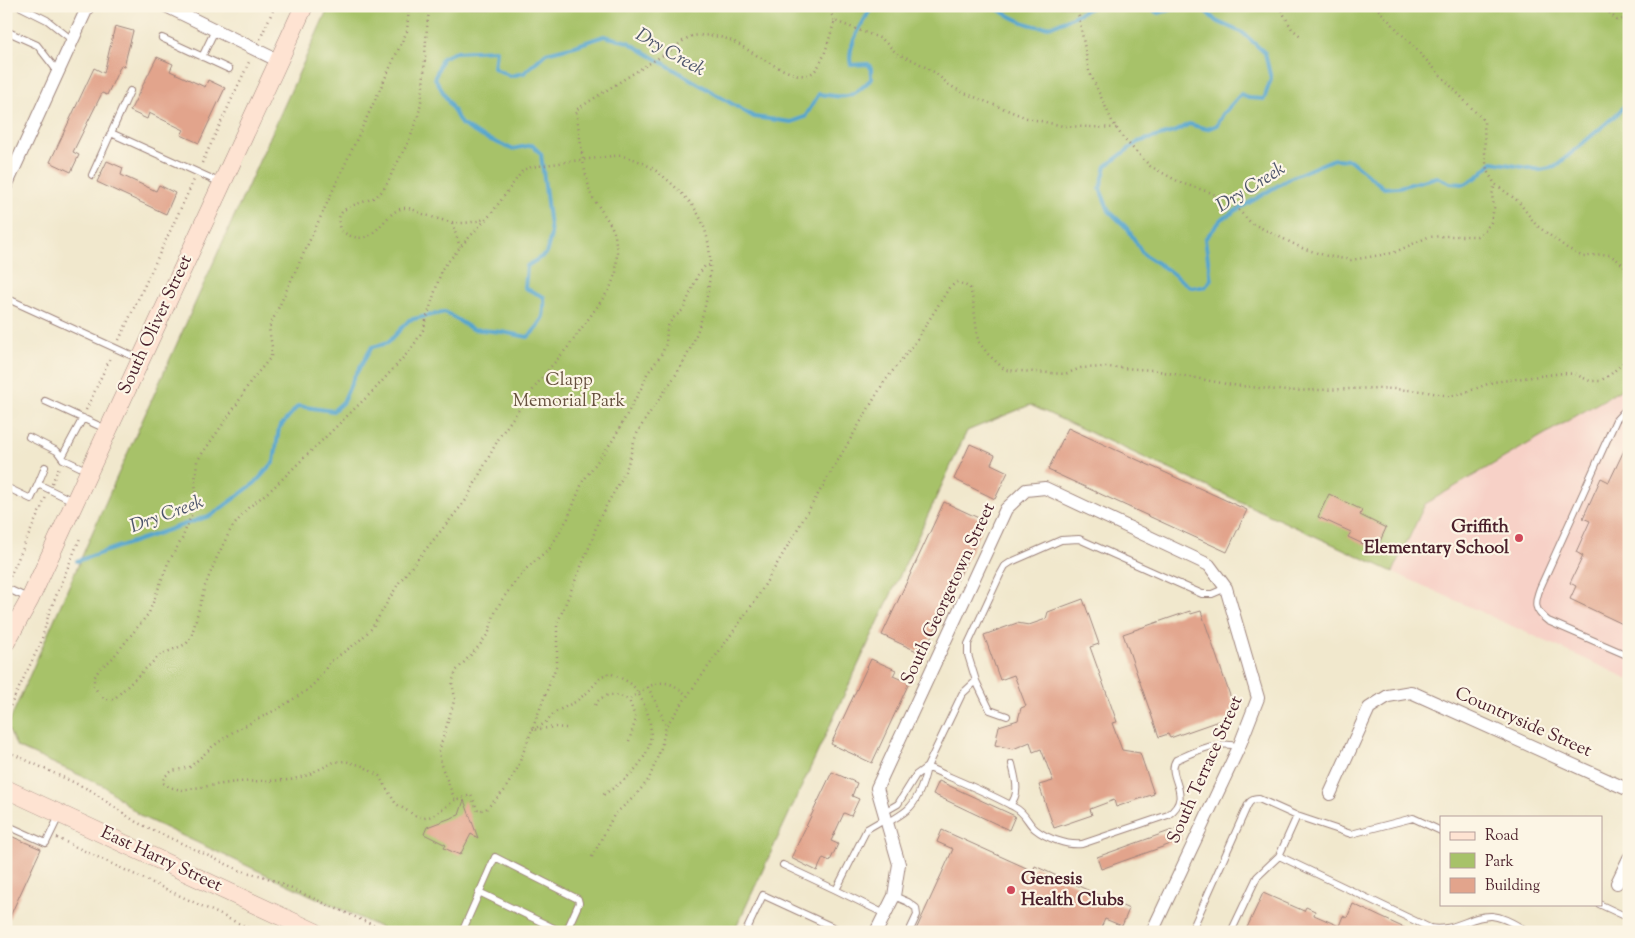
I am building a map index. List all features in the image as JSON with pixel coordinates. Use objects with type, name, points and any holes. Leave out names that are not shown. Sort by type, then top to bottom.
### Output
[{"type":"main road","name":"South Oliver Street","points":[[6,642],[30,599],[304,6]]},
{"type":"main road","name":"East Harry Street","points":[[6,789],[315,932]]},
{"type":"street","points":[[6,186],[88,6]]},
{"type":"street","points":[[166,6],[279,61]]},
{"type":"street","name":"South Georgetown Street","points":[[876,932],[894,896],[899,864],[877,788],[1006,509],[1026,490],[1045,488],[1209,565],[1226,588]]},
{"type":"street","name":"South Terrace Street","points":[[1152,932],[1239,747],[1258,698],[1226,588]]},
{"type":"street","name":"Countryside Street","points":[[1330,794],[1369,708],[1388,696],[1412,692],[1629,790]]},
{"type":"street","points":[[1617,883],[1629,858]]},
{"type":"lane","points":[[19,6],[47,20],[72,40]]},
{"type":"lane","points":[[202,57],[215,30]]},
{"type":"lane","points":[[6,31],[37,45],[58,72]]},
{"type":"lane","points":[[162,38],[229,69]]},
{"type":"lane","points":[[92,175],[130,91]]},
{"type":"lane","points":[[111,133],[222,183]]},
{"type":"lane","points":[[6,298],[140,359]]},
{"type":"lane","points":[[46,401],[107,429]]},
{"type":"lane","points":[[1629,406],[1616,420],[1540,588],[1536,599],[1536,606],[1540,615],[1548,621],[1629,656]]},
{"type":"lane","points":[[63,458],[82,418]]},
{"type":"lane","points":[[28,437],[57,451],[63,458],[88,471]]},
{"type":"lane","points":[[6,487],[31,499],[45,468]]},
{"type":"lane","points":[[38,484],[74,501]]},
{"type":"lane","points":[[1007,716],[990,710],[976,681],[968,655],[968,644],[1006,566],[1061,540],[1079,539],[1202,594],[1212,594],[1226,588]]},
{"type":"lane","points":[[6,587],[30,599]]},
{"type":"lane","points":[[836,890],[867,829],[886,818],[905,812],[913,804],[927,767],[962,694],[976,681]]},
{"type":"lane","points":[[927,767],[1010,805],[1026,815],[1035,829],[1064,843],[1074,845],[1168,815],[1177,807],[1180,794],[1173,766],[1176,760],[1212,746],[1231,744],[1239,747]]},
{"type":"lane","points":[[1010,805],[1016,797],[1017,791],[1012,764]]},
{"type":"lane","points":[[886,818],[898,804],[916,775],[927,767]]},
{"type":"lane","points":[[1191,932],[1253,799],[1260,798],[1297,816],[1351,834],[1413,818],[1440,831]]},
{"type":"lane","points":[[6,825],[46,844],[60,813]]},
{"type":"lane","points":[[1231,932],[1258,877],[1280,856],[1297,816]]},
{"type":"lane","points":[[1280,856],[1430,928],[1440,930],[1451,928],[1491,916],[1503,919],[1529,932]]},
{"type":"lane","points":[[462,932],[495,857],[578,899],[566,932]]},
{"type":"lane","points":[[783,865],[885,914]]},
{"type":"lane","points":[[479,892],[562,932]]},
{"type":"lane","points":[[754,932],[747,930],[763,895],[839,930],[838,932]]},
{"type":"lane","points":[[894,896],[916,908],[917,915],[909,932]]},
{"type":"lane","points":[[1602,905],[1629,918]]},
{"type":"path","points":[[82,418],[275,6]]},
{"type":"path","points":[[409,6],[407,31],[269,328],[272,347],[271,357],[250,382],[197,461],[195,482],[197,500],[183,535],[168,563],[150,613],[111,660],[100,668],[94,678],[94,686],[99,694],[105,699],[114,699],[160,655],[186,644],[191,638],[217,556],[231,529],[248,508],[273,488],[375,388],[412,348],[425,326],[442,269],[487,219],[523,170],[548,164],[620,156],[645,164],[668,178],[692,205],[706,234],[710,257],[707,301],[694,340],[682,363],[638,431],[625,470],[596,525],[593,538],[557,624],[557,664],[517,769],[504,791],[486,809],[478,811],[471,795],[454,800],[433,816],[424,818],[416,816],[396,804],[379,776],[363,766],[345,760],[334,762],[308,775],[290,780],[236,782],[181,790],[169,787],[163,783],[164,777],[172,771],[190,767],[212,747],[233,732],[281,707],[306,691],[316,682],[332,661],[358,642],[372,628],[400,581],[466,500],[500,436],[610,288],[616,273],[617,252],[615,235],[611,225],[590,195],[584,167],[582,153],[576,110],[691,36],[714,36],[729,40],[790,72],[803,76],[812,74],[824,56],[829,35],[835,21]]},
{"type":"path","points":[[430,6],[421,100],[416,121],[387,184],[378,196],[348,207],[341,212],[338,224],[340,230],[346,235],[360,238],[371,235],[398,210],[407,208],[452,223],[471,223],[487,219]]},
{"type":"path","points":[[827,6],[835,21],[882,39],[897,54],[913,60],[934,72],[949,85],[962,92],[1026,118],[1063,126],[1117,128]]},
{"type":"path","points":[[1077,6],[1089,71],[1117,128],[1137,153],[1150,166],[1181,183],[1209,192],[1233,203],[1251,223],[1302,248],[1327,256],[1351,260],[1393,253],[1428,237],[1477,236],[1484,232],[1491,222],[1494,208],[1492,195],[1495,184]]},
{"type":"path","points":[[1279,6],[1292,28],[1302,37]]},
{"type":"path","points":[[1376,6],[1484,121],[1487,171],[1495,184],[1518,201],[1536,225],[1567,248],[1583,257],[1602,254],[1610,255],[1629,272]]},
{"type":"path","points":[[1602,6],[1617,20],[1624,20],[1629,16]]},
{"type":"path","points":[[452,223],[460,247]]},
{"type":"path","points":[[454,800],[438,751],[455,698],[452,683],[456,670],[480,646],[501,601],[515,582],[527,568],[550,548],[568,518],[583,481],[613,440],[647,374],[661,355],[666,344],[667,328],[672,319],[683,310],[698,275],[705,266],[710,265]]},
{"type":"path","points":[[592,857],[614,815],[636,795],[649,779],[661,748],[666,726],[757,598],[884,382],[914,344],[949,288],[957,282],[970,288],[978,341],[988,354],[1005,370],[1065,374],[1081,368],[1116,367],[1153,370],[1232,385],[1287,391],[1379,388],[1422,391],[1449,396],[1464,394],[1493,382],[1563,373],[1575,374],[1590,380],[1600,381],[1611,374],[1629,357]]},
{"type":"path","points":[[6,587],[63,458]]},
{"type":"path","points":[[6,715],[41,642],[49,613],[80,538]]},
{"type":"path","points":[[532,730],[544,724],[555,712],[575,702],[588,692],[602,676],[610,673],[633,685],[647,712],[651,726],[648,749],[644,760],[628,778],[603,795]]},
{"type":"path","points":[[629,700],[648,686],[662,682],[680,689],[687,696]]},
{"type":"path","points":[[648,686],[666,726]]},
{"type":"path","points":[[595,705],[598,700],[613,694],[629,700],[636,719],[629,741]]},
{"type":"path","points":[[532,730],[555,727],[566,728]]},
{"type":"path","points":[[6,747],[11,753],[90,790],[136,822],[241,871],[263,876],[389,932]]},
{"type":"path","points":[[50,834],[257,932]]},
{"type":"shaded area","name":"Griffith Elementary School","points":[[1629,385],[1629,679],[1393,572],[1425,504]]},
{"type":"green space","name":"Clapp Memorial Park","points":[[329,6],[1629,6],[1629,385],[1425,504],[1393,572],[1030,405],[967,431],[734,932],[390,932],[142,817],[104,786],[17,747],[7,727],[115,481]]},
{"type":"building","points":[[115,26],[133,31],[124,66],[121,65],[107,95],[102,93],[73,152],[79,155],[71,172],[50,162],[94,68],[104,73]]},
{"type":"building","points":[[157,57],[173,64],[170,71],[205,87],[208,80],[225,88],[199,143],[181,135],[184,130],[149,113],[147,119],[130,111]]},
{"type":"building","points":[[107,161],[123,168],[121,175],[156,191],[159,185],[175,193],[166,214],[97,182]]},
{"type":"building","points":[[1068,428],[1247,510],[1227,552],[1048,470]]},
{"type":"building","points":[[1629,440],[1629,627],[1570,599],[1576,586],[1570,583],[1583,556],[1576,552],[1590,521],[1583,518],[1601,478],[1609,482]]},
{"type":"building","points":[[970,444],[995,455],[991,464],[1008,472],[995,499],[954,479]]},
{"type":"building","points":[[1329,494],[1362,510],[1360,515],[1386,528],[1376,550],[1348,537],[1351,532],[1318,517]]},
{"type":"building","points":[[944,502],[985,521],[923,654],[882,635]]},
{"type":"building","points":[[1083,599],[1099,644],[1090,647],[1117,722],[1112,723],[1122,750],[1140,753],[1154,794],[1116,807],[1114,800],[1090,809],[1092,815],[1054,828],[1039,785],[1053,781],[1041,749],[1033,752],[1030,742],[1013,749],[995,745],[999,726],[1018,720],[1021,708],[1026,706],[1014,675],[1000,680],[984,635],[1017,623],[1029,625],[1046,619],[1048,612]]},
{"type":"building","points":[[1190,611],[1191,614],[1201,611],[1235,710],[1228,712],[1230,717],[1170,738],[1168,734],[1159,737],[1123,634]]},
{"type":"building","points":[[871,659],[896,670],[893,676],[909,683],[872,763],[831,744]]},
{"type":"building","points":[[832,772],[857,783],[852,796],[859,799],[851,816],[844,813],[831,841],[838,844],[830,861],[823,858],[817,871],[791,858]]},
{"type":"building","points":[[939,781],[1015,816],[1009,830],[933,794]]},
{"type":"building","points":[[464,800],[478,838],[471,834],[460,855],[444,848],[446,845],[424,834],[427,827],[459,815]]},
{"type":"building","points":[[1178,828],[1182,840],[1101,869],[1097,857]]},
{"type":"building","name":"Genesis Health Clubs","points":[[942,830],[1033,871],[1035,866],[1129,909],[1122,926],[1105,919],[1099,932],[915,932],[953,849],[937,842]]},
{"type":"building","points":[[6,834],[41,849],[6,925]]},
{"type":"building","points":[[1263,893],[1304,911],[1306,907],[1315,911],[1314,915],[1339,926],[1343,916],[1347,918],[1353,904],[1413,932],[1245,932]]},
{"type":"waterway","name":"Dry Creek","points":[[77,561],[212,515],[255,483],[274,462],[279,428],[298,406],[333,411],[343,402],[354,377],[372,347],[388,343],[409,320],[445,312],[472,329],[528,337],[537,328],[543,315],[544,297],[525,288],[527,266],[546,254],[551,235],[541,154],[532,145],[512,149],[481,136],[461,124],[435,78],[442,58],[455,52],[496,50],[494,68],[510,76],[524,73],[546,53],[604,36],[628,42],[754,117],[791,122],[805,117],[819,94],[848,96],[858,91],[871,79],[871,68],[868,64],[851,65],[850,57],[856,35],[872,6]]},
{"type":"waterway","name":"Dry Creek","points":[[1000,6],[999,10],[1017,20],[1044,27],[1061,22],[1094,6]]},
{"type":"waterway","name":"Dry Creek","points":[[1146,6],[1158,13],[1183,6]]},
{"type":"waterway","name":"Dry Creek","points":[[1200,6],[1216,21],[1243,33],[1265,53],[1271,79],[1264,99],[1248,98],[1241,94],[1223,114],[1217,125],[1207,129],[1189,124],[1177,131],[1138,142],[1106,166],[1100,189],[1109,211],[1128,229],[1143,254],[1190,287],[1205,287],[1211,280],[1205,239],[1222,219],[1292,177],[1334,159],[1350,160],[1384,188],[1399,187],[1437,177],[1450,183],[1465,184],[1477,177],[1493,162],[1540,170],[1555,167],[1617,114],[1629,101]]},
{"type":"place","name":"Griffith Elementary School","points":[[1519,538]]},
{"type":"place","name":"Genesis Health Clubs","points":[[1011,890]]}]
